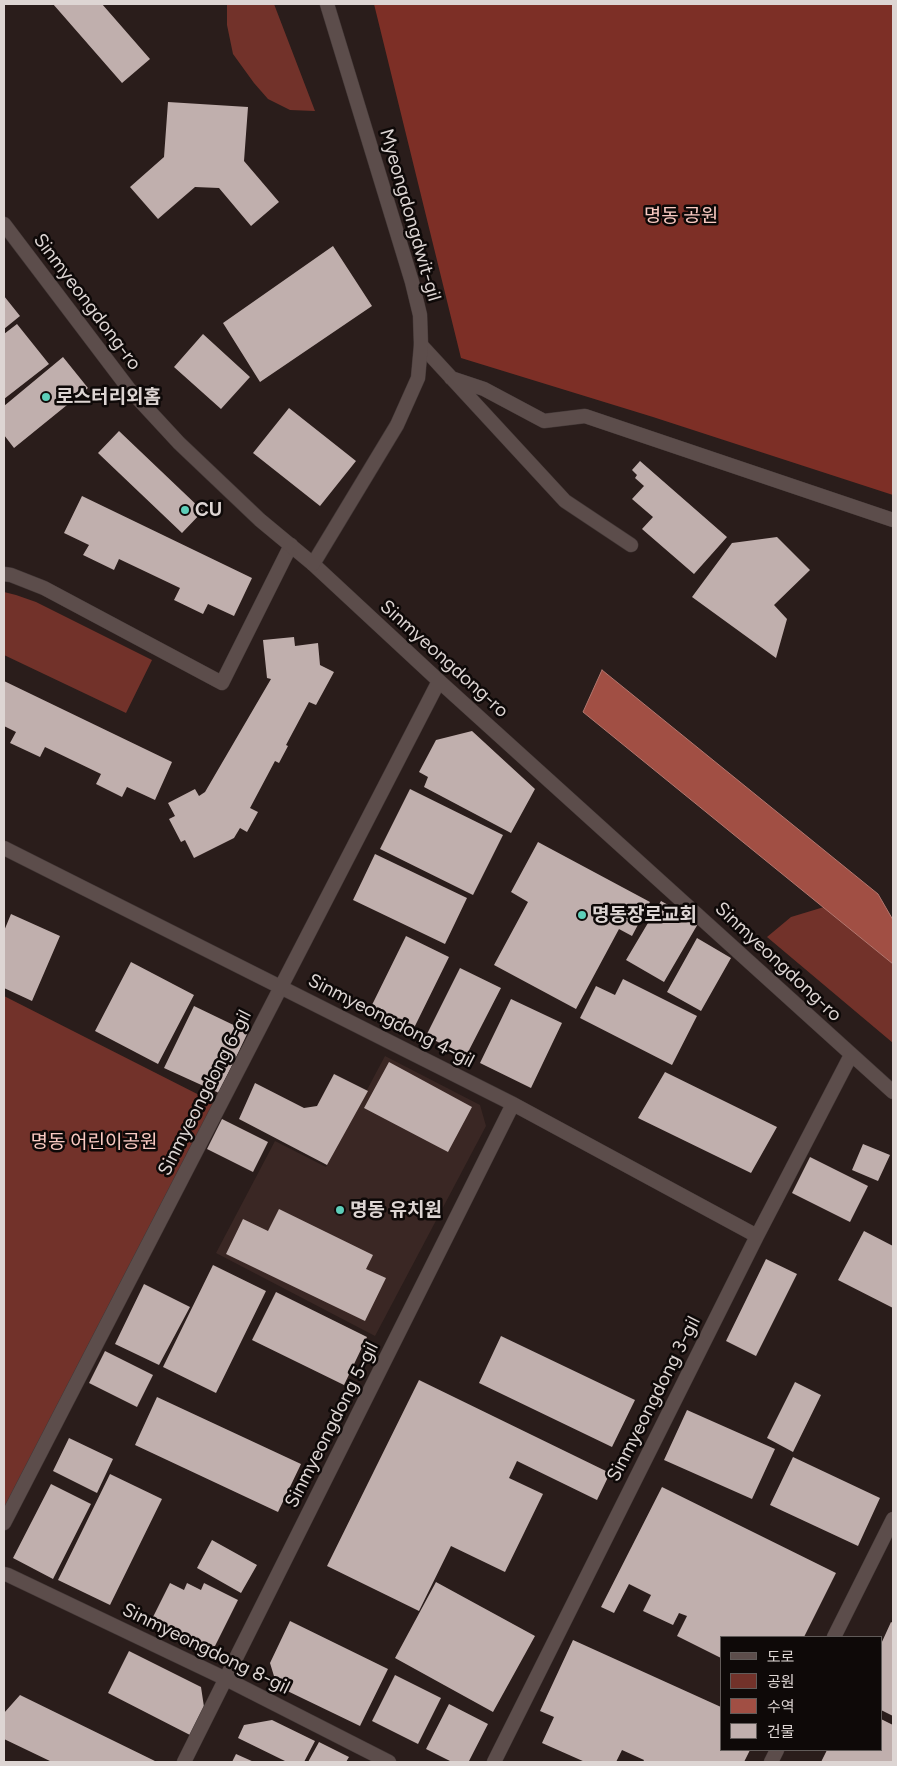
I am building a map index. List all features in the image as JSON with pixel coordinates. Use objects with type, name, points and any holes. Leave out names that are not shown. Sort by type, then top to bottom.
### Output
[{"type":"street","name":"Myeongdongdwit-gil","points":[[313,564],[397,425],[418,378],[422,346],[420,315],[410,272],[327,4]]},
{"type":"street","name":"Sinmyeongdong-ro","points":[[4,224],[129,389],[179,443],[260,520],[313,564],[439,681],[893,1092]]},
{"type":"street","points":[[422,346],[565,502],[631,545]]},
{"type":"street","points":[[452,378],[484,389],[544,421],[585,416],[893,520]]},
{"type":"street","points":[[4,574],[11,574],[44,588],[222,683],[291,545]]},
{"type":"street","name":"Sinmyeongdong 6-gil","points":[[4,1523],[439,681]]},
{"type":"street","name":"Sinmyeongdong 4-gil","points":[[4,848],[512,1104],[757,1236]]},
{"type":"street","name":"Sinmyeongdong 3-gil","points":[[494,1762],[757,1236],[851,1055]]},
{"type":"street","name":"Sinmyeongdong 5-gil","points":[[184,1762],[512,1104]]},
{"type":"street","points":[[834,1636],[893,1519]]},
{"type":"street","name":"Sinmyeongdong 8-gil","points":[[4,1574],[226,1678],[389,1762]]},
{"type":"shaded area","name":"명동 유치원","points":[[385,1056],[480,1105],[486,1126],[375,1336],[216,1253],[275,1141],[326,1167]]},
{"type":"green space","points":[[227,4],[274,4],[315,111],[290,110],[268,99],[254,83],[233,54],[227,25]]},
{"type":"green space","name":"명동 공원","points":[[374,4],[893,4],[893,495],[653,417],[461,358]]},
{"type":"green space","points":[[4,592],[36,602],[152,660],[126,713],[4,655]]},
{"type":"green space","points":[[824,907],[893,964],[893,1043],[767,937],[791,917]]},
{"type":"green space","name":"명동 어린이공원","points":[[4,996],[215,1103],[4,1510]]},
{"type":"water","points":[[602,670],[878,894],[893,920],[893,964],[583,712]]},
{"type":"building","points":[[53,4],[102,4],[150,59],[122,83]]},
{"type":"building","points":[[168,102],[248,107],[244,161],[279,202],[251,226],[219,188],[195,187],[158,219],[130,187],[164,157]]},
{"type":"building","points":[[333,246],[372,306],[260,382],[223,323]]},
{"type":"building","points":[[4,296],[20,316],[4,329]]},
{"type":"building","points":[[17,324],[49,364],[4,399],[4,334]]},
{"type":"building","points":[[203,334],[250,377],[221,409],[174,367]]},
{"type":"building","name":"로스터리외홈","points":[[63,357],[88,388],[14,448],[4,435],[4,406]]},
{"type":"building","points":[[289,408],[356,461],[320,506],[253,453]]},
{"type":"building","points":[[119,431],[203,511],[182,533],[98,453]]},
{"type":"building","points":[[640,461],[727,537],[694,574],[642,529],[653,517],[632,499],[644,486],[635,478],[637,475],[632,470]]},
{"type":"building","points":[[82,496],[252,578],[234,616],[208,604],[203,614],[174,600],[180,588],[119,559],[114,570],[83,555],[89,545],[64,533]]},
{"type":"building","points":[[777,537],[810,570],[774,605],[787,619],[776,658],[692,597],[732,543]]},
{"type":"building","points":[[294,637],[295,646],[318,643],[320,665],[334,672],[316,705],[309,702],[286,745],[288,746],[279,763],[275,761],[250,808],[258,812],[247,832],[240,828],[234,838],[194,858],[185,840],[181,842],[169,819],[175,816],[168,803],[195,789],[199,796],[205,792],[271,679],[267,678],[263,640]]},
{"type":"building","points":[[4,681],[172,762],[155,800],[127,787],[122,797],[96,784],[101,774],[45,747],[40,757],[10,743],[16,732],[4,726]]},
{"type":"building","points":[[472,731],[535,789],[511,833],[424,787],[428,777],[419,772],[436,740]]},
{"type":"building","points":[[410,789],[503,835],[473,895],[380,849]]},
{"type":"building","name":"명동장로교회","points":[[538,842],[650,902],[632,936],[619,929],[576,1009],[494,965],[528,902],[511,892]]},
{"type":"building","points":[[375,854],[467,898],[445,944],[353,900]]},
{"type":"building","points":[[661,901],[699,922],[664,982],[626,960]]},
{"type":"building","points":[[11,914],[60,936],[32,1001],[4,988],[4,931]]},
{"type":"building","points":[[406,936],[449,957],[413,1030],[370,1009]]},
{"type":"building","points":[[697,938],[731,958],[701,1011],[667,992]]},
{"type":"building","points":[[131,962],[194,995],[158,1064],[95,1031]]},
{"type":"building","points":[[460,968],[501,988],[466,1056],[426,1036]]},
{"type":"building","points":[[623,979],[697,1016],[672,1065],[580,1018],[596,986],[615,995]]},
{"type":"building","points":[[511,999],[562,1023],[531,1088],[480,1063]]},
{"type":"building","points":[[194,1006],[248,1032],[219,1093],[164,1068]]},
{"type":"building","points":[[389,1062],[472,1107],[448,1152],[364,1108]]},
{"type":"building","points":[[665,1072],[777,1127],[751,1173],[638,1118]]},
{"type":"building","points":[[334,1074],[368,1091],[327,1165],[239,1119],[255,1083],[304,1108],[317,1106]]},
{"type":"building","points":[[222,1119],[268,1142],[253,1172],[207,1149]]},
{"type":"building","points":[[863,1144],[890,1155],[878,1181],[852,1170]]},
{"type":"building","points":[[810,1157],[868,1186],[850,1222],[792,1193]]},
{"type":"building","points":[[279,1209],[373,1255],[366,1269],[386,1278],[365,1321],[226,1254],[243,1219],[268,1231]]},
{"type":"building","points":[[864,1231],[893,1246],[893,1308],[838,1280]]},
{"type":"building","points":[[766,1259],[797,1274],[756,1356],[726,1341]]},
{"type":"building","points":[[213,1265],[266,1291],[216,1393],[163,1367]]},
{"type":"building","points":[[144,1284],[190,1307],[159,1365],[115,1344]]},
{"type":"building","points":[[276,1292],[367,1337],[344,1385],[252,1340]]},
{"type":"building","points":[[501,1336],[635,1400],[612,1447],[479,1383]]},
{"type":"building","points":[[105,1351],[153,1375],[137,1407],[89,1383]]},
{"type":"building","points":[[419,1380],[610,1473],[597,1500],[517,1461],[509,1478],[543,1494],[505,1572],[451,1546],[419,1611],[327,1566]]},
{"type":"building","points":[[795,1382],[821,1395],[793,1452],[767,1438]]},
{"type":"building","points":[[157,1397],[301,1464],[278,1512],[135,1445]]},
{"type":"building","points":[[687,1410],[775,1449],[752,1499],[664,1460]]},
{"type":"building","points":[[69,1438],[113,1459],[97,1493],[53,1471]]},
{"type":"building","points":[[793,1457],[880,1498],[858,1546],[770,1505]]},
{"type":"building","points":[[110,1474],[162,1499],[110,1605],[58,1580]]},
{"type":"building","points":[[51,1484],[91,1504],[53,1579],[13,1558]]},
{"type":"building","points":[[662,1487],[836,1573],[804,1636],[720,1636],[720,1658],[677,1636],[687,1616],[679,1613],[673,1625],[643,1611],[651,1595],[629,1584],[614,1613],[601,1607]]},
{"type":"building","points":[[212,1540],[257,1565],[241,1593],[197,1568]]},
{"type":"building","points":[[436,1582],[535,1636],[493,1712],[395,1658]]},
{"type":"building","points":[[170,1583],[184,1590],[187,1583],[201,1590],[204,1583],[238,1600],[215,1646],[199,1650],[149,1625]]},
{"type":"building","points":[[290,1621],[388,1669],[360,1726],[277,1686],[270,1663]]},
{"type":"building","points":[[891,1622],[893,1623],[893,1716],[882,1710],[882,1642]]},
{"type":"building","points":[[573,1640],[720,1707],[720,1751],[750,1751],[744,1762],[643,1762],[644,1760],[622,1750],[616,1762],[585,1762],[542,1743],[554,1717],[540,1711]]},
{"type":"building","points":[[129,1651],[201,1687],[204,1707],[190,1735],[108,1693]]},
{"type":"building","points":[[395,1675],[441,1698],[418,1744],[372,1721]]},
{"type":"building","points":[[20,1695],[157,1762],[52,1762],[4,1739],[4,1713]]},
{"type":"building","points":[[449,1704],[488,1724],[469,1761],[452,1762],[426,1749]]},
{"type":"building","points":[[272,1720],[315,1741],[304,1762],[287,1762],[238,1738],[244,1725]]},
{"type":"building","points":[[882,1720],[893,1725],[893,1762],[821,1762],[826,1751],[882,1751]]},
{"type":"building","points":[[319,1742],[349,1757],[346,1762],[308,1762]]},
{"type":"building","points":[[236,1754],[254,1762],[232,1762]]},
{"type":"place","name":"로스터리외홈","points":[[46,397]]},
{"type":"place","name":"CU","points":[[185,510]]},
{"type":"place","name":"명동장로교회","points":[[582,915]]},
{"type":"place","name":"명동 유치원","points":[[340,1210]]}]
